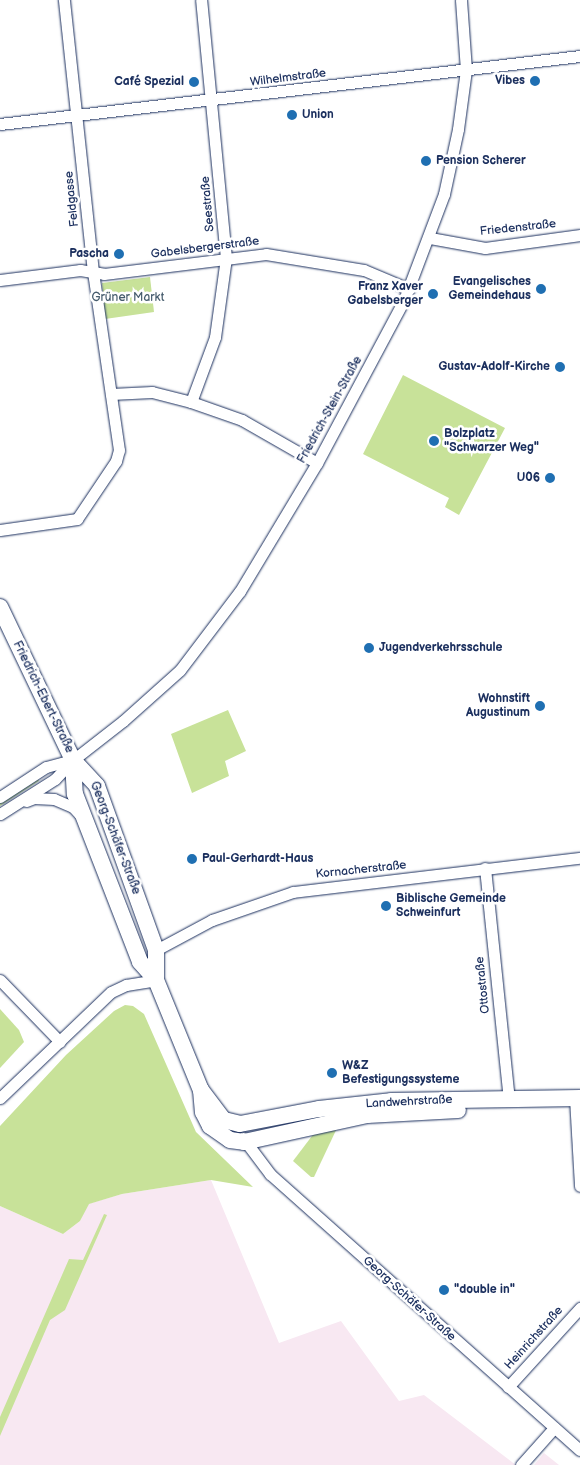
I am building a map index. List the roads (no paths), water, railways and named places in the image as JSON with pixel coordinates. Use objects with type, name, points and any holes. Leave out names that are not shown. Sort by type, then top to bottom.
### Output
[{"type":"main road","name":"Friedrich-Ebert-Straße","points":[[0,607],[73,760]]},
{"type":"main road","name":"Georg-Schäfer-Straße","points":[[73,760],[74,789],[140,962],[156,980],[201,1090],[224,1120],[240,1124]]},
{"type":"main road","name":"Georg-Schäfer-Straße","points":[[73,760],[97,786],[156,950],[156,980]]},
{"type":"main road","name":"Georg-Schäfer-Straße","points":[[201,1090],[203,1112],[210,1126],[230,1140],[244,1142]]},
{"type":"main road","name":"Landwehrstraße","points":[[240,1124],[357,1104],[509,1098],[578,1103]]},
{"type":"main road","name":"Landwehrstraße","points":[[244,1142],[367,1115],[578,1103]]},
{"type":"street","name":"Feldgasse","points":[[0,530],[70,522],[84,512],[116,461],[119,450],[93,272],[78,116],[64,0]]},
{"type":"street","name":"Seestraße","points":[[191,402],[215,337],[226,258],[213,101],[201,0]]},
{"type":"street","name":"Friedrich-Stein-Straße","points":[[10,807],[55,779],[73,760],[154,695],[205,639],[240,591],[317,463],[410,289],[430,238],[452,163],[466,70],[461,0]]},
{"type":"street","name":"Wilhelmstraße","points":[[0,124],[213,101],[580,56]]},
{"type":"street","name":"Friedenstraße","points":[[430,238],[485,248],[580,235]]},
{"type":"street","name":"Gabelsbergerstraße","points":[[0,280],[80,270],[104,274],[266,254],[316,260],[364,270],[410,289]]},
{"type":"street","points":[[111,394],[152,392],[191,402],[242,420],[317,463]]},
{"type":"street","points":[[0,797],[46,767],[73,760]]},
{"type":"street","points":[[0,814],[10,807],[34,798],[54,799],[73,807],[85,819]]},
{"type":"street","name":"Kornacherstraße","points":[[156,950],[212,920],[293,892],[580,858]]},
{"type":"street","name":"Ottostraße","points":[[485,868],[509,1098]]},
{"type":"street","points":[[0,980],[60,1042]]},
{"type":"street","points":[[0,1098],[112,992],[126,984],[156,980]]},
{"type":"street","points":[[578,1103],[580,1186]]},
{"type":"street","name":"Georg-Schäfer-Straße","points":[[240,1124],[244,1142],[270,1174],[580,1450]]},
{"type":"street","name":"Heinrichstraße","points":[[508,1387],[580,1308]]},
{"type":"street","points":[[521,1465],[554,1428]]},
{"type":"place","name":"Vibes","points":[[535,81]]},
{"type":"place","name":"Café Spezial","points":[[194,82]]},
{"type":"place","name":"Union","points":[[292,115]]},
{"type":"place","name":"Pension Scherer","points":[[426,161]]},
{"type":"place","name":"Pascha","points":[[119,254]]},
{"type":"place","name":"Evangelisches Gemeindehaus","points":[[541,289]]},
{"type":"place","name":"Franz Xaver Gabelsberger","points":[[433,294]]},
{"type":"place","name":"Gustav-Adolf-Kirche","points":[[560,367]]},
{"type":"place","name":"Bolzplatz \"Schwarzer Weg\"","points":[[434,441]]},
{"type":"place","name":"U06","points":[[550,478]]},
{"type":"place","name":"Jugendverkehrsschule","points":[[369,648]]},
{"type":"place","name":"Wohnstift Augustinum","points":[[540,706]]},
{"type":"place","name":"Paul-Gerhardt-Haus","points":[[192,859]]},
{"type":"place","name":"Biblische Gemeinde Schweinfurt","points":[[386,906]]},
{"type":"place","name":"W&Z Befestigungssysteme","points":[[332,1073]]},
{"type":"place","name":"\"double in\"","points":[[444,1290]]},
{"type":"park label","name":"Grüner Markt","points":[[128,298]]}]
